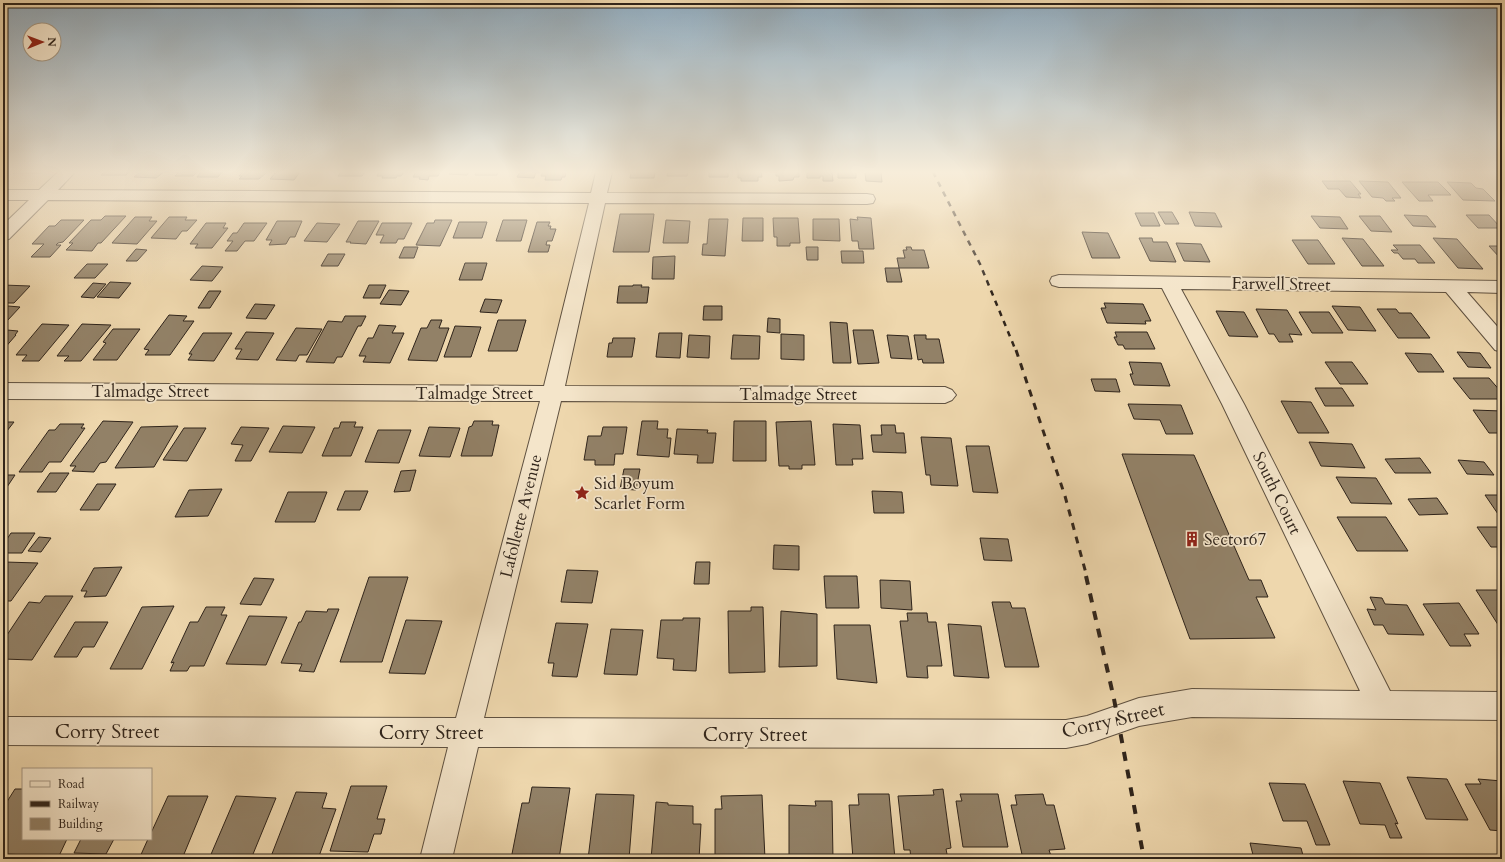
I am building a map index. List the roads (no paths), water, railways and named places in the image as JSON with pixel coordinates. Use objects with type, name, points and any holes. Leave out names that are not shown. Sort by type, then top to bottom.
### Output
[{"type":"street","points":[[3,235],[26,212]]},
{"type":"street","name":"Lafollette Avenue","points":[[436,859],[552,394],[595,212]]},
{"type":"street","name":"Farwell Street","points":[[1059,281],[1502,287]]},
{"type":"street","name":"South Court","points":[[1169,283],[1236,412],[1382,705]]},
{"type":"street","points":[[1452,287],[1502,345]]},
{"type":"street","name":"Talmadge Street","points":[[3,391],[945,395]]},
{"type":"street","name":"Corry Street","points":[[3,731],[1066,734],[1087,730],[1139,712],[1163,707],[1192,704],[1502,706]]},
{"type":"railway","points":[[954,212],[980,264],[1016,351]]},
{"type":"railway","points":[[1016,350],[1065,496],[1087,577]]},
{"type":"railway","points":[[1086,576],[1114,699],[1144,859]]},
{"type":"place","name":"Sid Boyum Scarlet Form","points":[[582,493]]},
{"type":"place","name":"Sector67","points":[[1192,539]]}]
